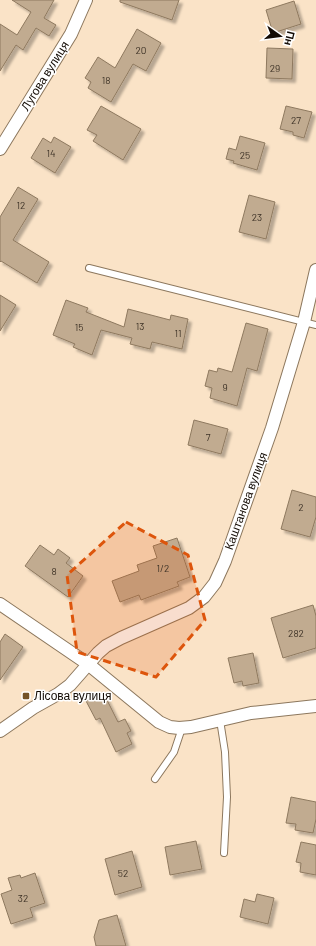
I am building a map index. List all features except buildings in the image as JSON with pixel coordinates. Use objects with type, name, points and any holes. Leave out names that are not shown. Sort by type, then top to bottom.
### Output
[{"type":"street","name":"Лугова вулиця","points":[[0,149],[71,34],[86,0]]},
{"type":"street","name":"Каштанова вулиця","points":[[0,731],[70,685],[106,646],[189,608],[204,597],[215,583],[225,561],[272,428],[304,322],[316,270]]},
{"type":"street","points":[[0,604],[88,664],[160,722],[170,727],[191,727],[251,713],[316,706]]},
{"type":"lane","points":[[89,268],[316,325]]},
{"type":"lane","points":[[220,720],[225,752],[227,797],[224,853]]},
{"type":"lane","points":[[155,779],[174,752],[182,728]]},
{"type":"highlighted area","points":[[126,522],[188,555],[205,620],[156,677],[77,652],[67,575]]},
{"type":"place","name":"Лісова вулиця","points":[[26,696]]}]
